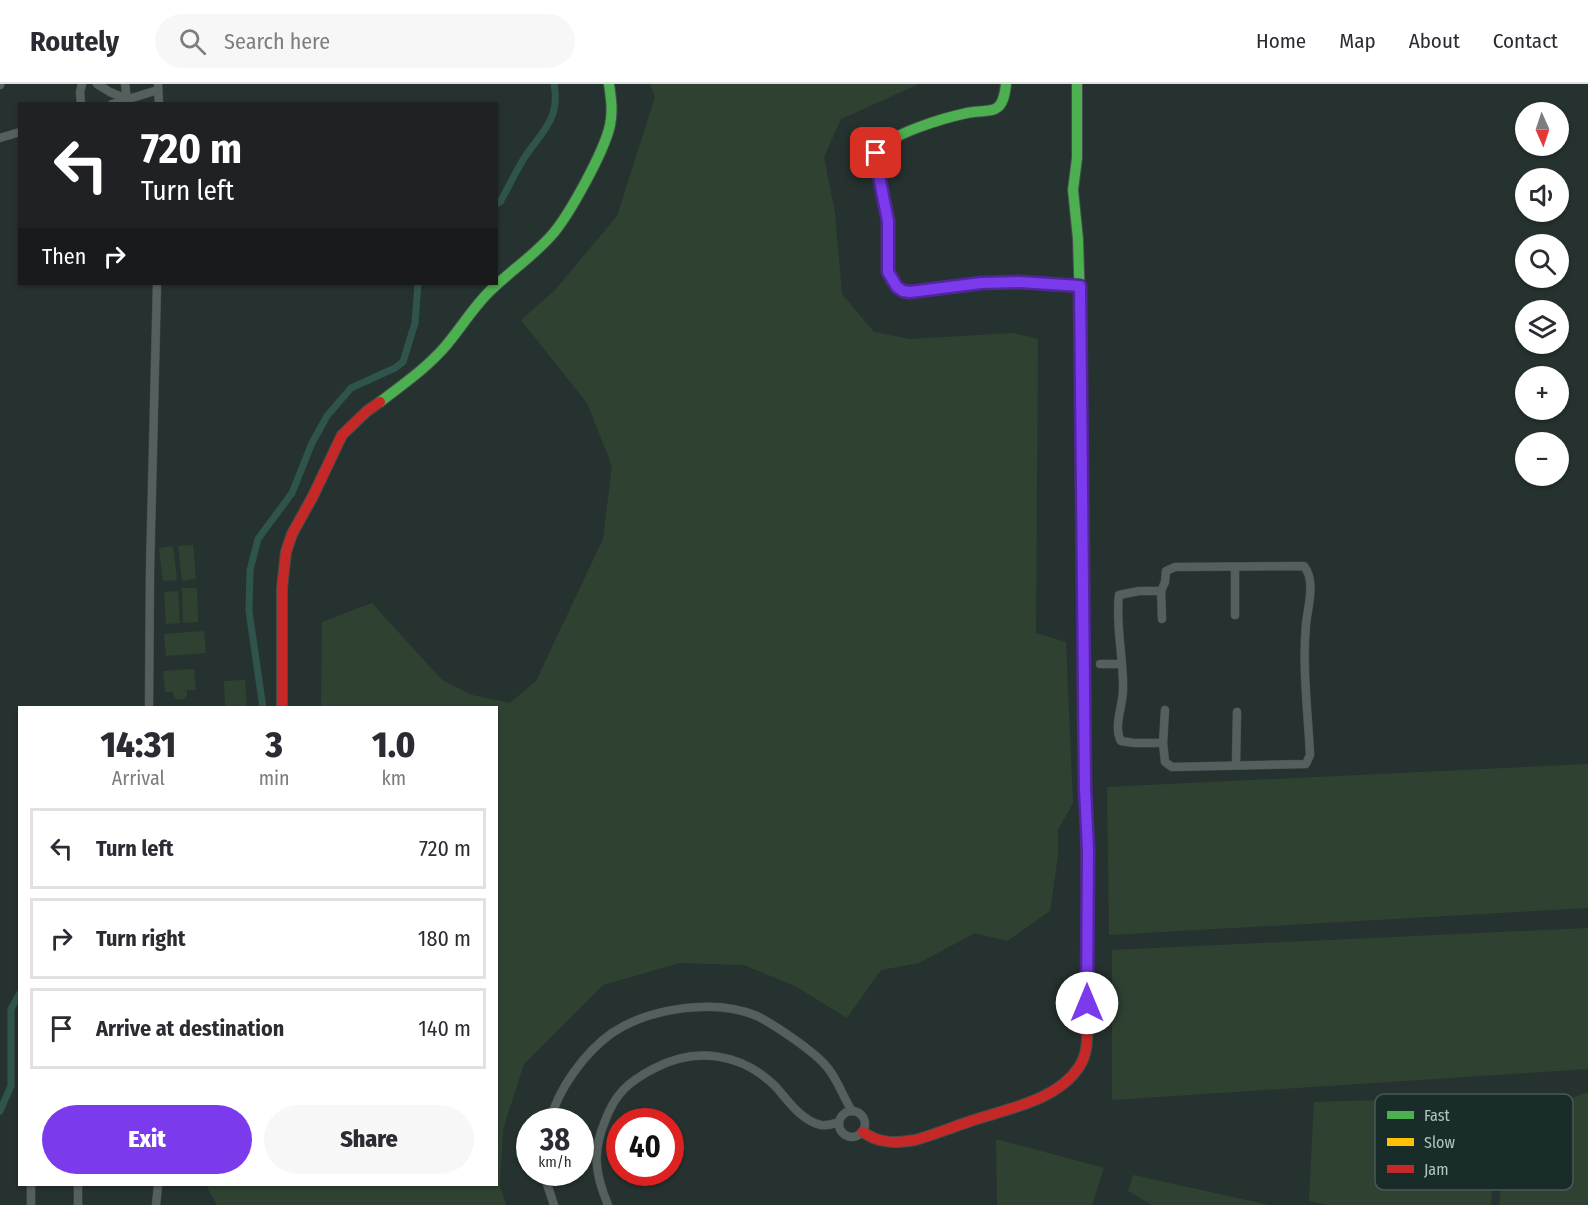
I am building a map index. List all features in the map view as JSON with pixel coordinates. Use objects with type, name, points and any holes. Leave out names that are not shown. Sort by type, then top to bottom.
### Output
[{"type":"street","points":[[81,102],[82,84]]},
{"type":"street","points":[[98,84],[110,93],[127,99]]},
{"type":"street","points":[[125,84],[127,99]]},
{"type":"street","points":[[282,706],[283,566],[292,534],[337,444],[366,411],[427,365],[444,348],[486,296],[552,235],[572,205],[603,146],[610,124],[612,104],[609,84]]},
{"type":"street","points":[[1006,84],[1004,100],[995,110],[936,120],[888,141],[877,151],[876,161],[888,221],[887,262],[890,277],[900,289],[910,292],[981,283],[1020,282],[1080,286]]},
{"type":"street","points":[[863,1132],[869,1138],[899,1142],[934,1134],[1034,1100],[1072,1076],[1080,1065],[1087,1047],[1088,850],[1085,788],[1080,286],[1073,190],[1077,158],[1077,84]]},
{"type":"street","points":[[118,102],[158,87],[159,102]]},
{"type":"street","points":[[1,136],[18,132]]},
{"type":"street","points":[[149,706],[157,285]]},
{"type":"street","points":[[1162,620],[1161,591],[1166,571],[1175,567],[1304,566],[1309,573],[1306,685],[1310,758],[1306,764],[1172,767],[1165,762],[1163,743],[1165,710]]},
{"type":"street","points":[[1235,567],[1235,615]]},
{"type":"street","points":[[1161,591],[1139,591],[1119,595],[1123,690],[1119,738],[1124,742],[1163,743]]},
{"type":"street","points":[[1100,664],[1122,664]]},
{"type":"street","points":[[1236,765],[1237,712]]},
{"type":"street","points":[[555,1108],[581,1062],[614,1032],[665,1011],[680,1008],[723,1007],[742,1010],[759,1017],[803,1047],[828,1068],[852,1111],[862,1117],[865,1124],[863,1132],[856,1137],[847,1136],[840,1131],[839,1122],[842,1115],[852,1111]]},
{"type":"street","points":[[608,1205],[597,1170],[596,1152],[600,1133],[610,1108],[617,1096],[640,1075],[681,1057],[710,1056],[734,1060],[749,1066],[762,1075],[799,1113],[814,1122],[828,1125],[839,1122]]},
{"type":"street","points":[[31,1186],[31,1205]]},
{"type":"street","points":[[78,1186],[78,1205]]},
{"type":"street","points":[[156,1205],[158,1186]]},
{"type":"street","points":[[549,1186],[554,1205]]},
{"type":"green space","points":[[650,84],[919,84],[841,119],[824,157],[835,213],[842,294],[874,332],[910,339],[1013,333],[1038,339],[1036,633],[1066,642],[1073,803],[1058,830],[1058,855],[1050,911],[1007,941],[975,933],[919,963],[881,970],[847,1018],[795,986],[744,965],[680,963],[603,985],[524,1064],[503,1129],[500,1187],[506,1205],[217,1205],[207,1186],[498,1186],[498,706],[321,706],[322,622],[372,603],[442,680],[472,695],[510,703],[536,681],[603,539],[612,466],[587,403],[521,320],[556,289],[617,216],[655,97]]},
{"type":"green space","points":[[193,545],[196,579],[182,581],[178,546]]},
{"type":"green space","points":[[173,546],[177,580],[163,581],[159,548]]},
{"type":"green space","points":[[182,588],[197,588],[198,622],[183,623]]},
{"type":"green space","points":[[178,591],[180,623],[166,624],[164,592]]},
{"type":"green space","points":[[204,631],[206,653],[166,656],[164,634]]},
{"type":"green space","points":[[194,669],[196,690],[187,690],[187,696],[184,699],[177,700],[173,692],[165,692],[163,671]]},
{"type":"green space","points":[[245,680],[247,706],[225,706],[224,681]]},
{"type":"green space","points":[[1588,764],[1588,908],[1109,935],[1107,787]]},
{"type":"green space","points":[[1588,928],[1588,1069],[1112,1100],[1112,950]]},
{"type":"green space","points":[[1588,1092],[1588,1205],[1499,1205],[1501,1190],[1573,1190],[1573,1098]]},
{"type":"green space","points":[[1375,1100],[1375,1190],[1492,1190],[1491,1205],[1327,1205],[1309,1201],[1314,1102]]},
{"type":"green space","points":[[996,1139],[1104,1168],[1092,1205],[997,1205]]},
{"type":"green space","points":[[1133,1175],[1269,1205],[1152,1205],[1128,1191]]},
{"type":"waterway","points":[[498,203],[552,117],[554,84]]},
{"type":"waterway","points":[[263,706],[249,611],[250,570],[258,539],[292,493],[312,443],[327,416],[351,388],[403,362],[415,323],[418,285]]},
{"type":"waterway","points":[[0,1111],[11,1086],[11,1009],[18,997]]},
{"type":"traffic: fast","points":[[498,284],[558,228],[585,183],[610,125],[609,84]]},
{"type":"traffic: fast","points":[[897,287],[891,280],[888,270],[887,211],[877,173],[877,151],[894,138],[932,122],[970,112],[995,109],[1002,101],[1006,84]]},
{"type":"traffic: fast","points":[[1077,84],[1077,158],[1073,190],[1078,239],[1081,338],[1083,561]]},
{"type":"traffic: fast","points":[[380,402],[436,357],[497,285]]},
{"type":"traffic: slow","points":[[1083,561],[1087,1018]]},
{"type":"traffic: jam","points":[[897,287],[907,292],[981,283],[1020,282],[1080,286]]},
{"type":"traffic: jam","points":[[282,706],[282,588],[286,552],[292,534],[342,435],[380,402]]},
{"type":"traffic: jam","points":[[863,1132],[875,1139],[888,1142],[915,1140],[1028,1103],[1057,1089],[1069,1079],[1082,1061],[1087,1043],[1087,1018]]},
{"type":"route","points":[[876,153],[875,158],[889,230],[888,272],[897,287],[903,291],[1004,282],[1080,286],[1085,788],[1088,850],[1087,1003]]}]
